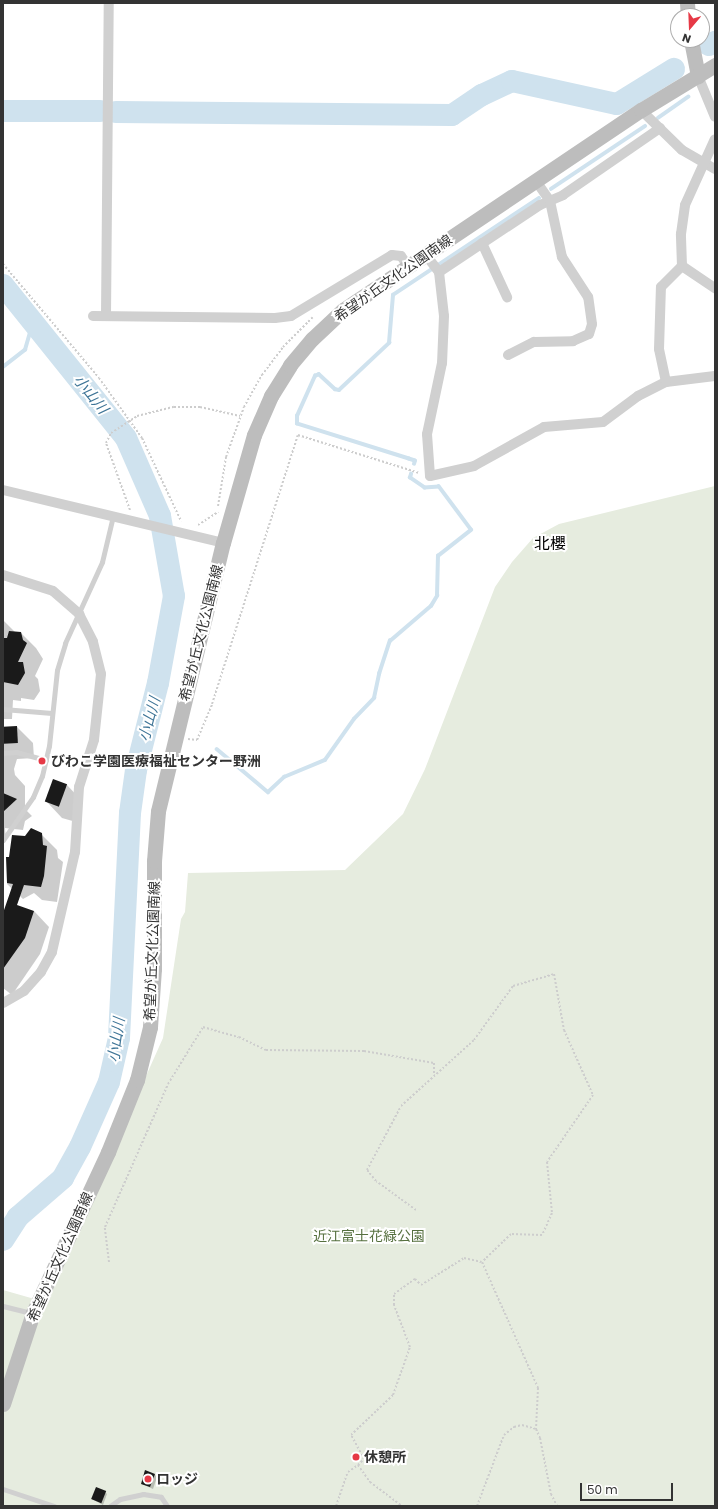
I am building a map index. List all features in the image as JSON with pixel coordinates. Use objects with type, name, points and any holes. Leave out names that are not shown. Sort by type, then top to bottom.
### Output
[{"type":"main road","points":[[693,48],[698,76]]},
{"type":"main road","name":"希望が丘文化公園南線","points":[[3,1404],[33,1313],[108,1152],[137,1080],[150,1027],[154,969],[154,861],[158,811],[174,738],[223,543],[254,435],[271,396],[290,365],[312,339],[343,310],[641,110],[715,65]]},
{"type":"street","points":[[106,316],[109,3]]},
{"type":"street","points":[[698,76],[715,117]]},
{"type":"street","points":[[641,110],[682,150],[715,169]]},
{"type":"street","points":[[439,272],[550,200],[563,195],[660,128]]},
{"type":"street","points":[[666,382],[659,349],[660,287],[682,266],[681,234],[685,206],[715,139]]},
{"type":"street","points":[[508,355],[534,342],[573,341],[589,334],[592,324],[588,297],[562,257],[550,200],[536,181]]},
{"type":"street","points":[[482,243],[507,297]]},
{"type":"street","points":[[425,254],[439,272],[445,338],[442,363],[427,434],[430,476],[474,466],[544,427],[603,422],[638,396],[666,382],[715,376]]},
{"type":"street","points":[[93,316],[275,318],[291,316],[392,255],[401,256],[408,266]]},
{"type":"street","points":[[682,266],[715,288]]},
{"type":"street","points":[[3,490],[223,543]]},
{"type":"street","points":[[3,575],[53,591],[79,614],[93,642],[101,674],[94,740],[77,800],[75,852],[52,952],[41,972],[24,991],[3,1003]]},
{"type":"lane","points":[[3,840],[33,797],[46,760],[57,670],[65,643],[102,562],[113,516]]},
{"type":"lane","points":[[3,709],[52,713]]},
{"type":"lane","points":[[3,753],[16,752],[46,760]]},
{"type":"lane","points":[[3,1306],[33,1313]]},
{"type":"lane","points":[[3,1489],[54,1506]]},
{"type":"lane","points":[[110,1506],[120,1499],[143,1494],[161,1497],[167,1506]]},
{"type":"path","points":[[3,264],[99,378],[130,421],[142,438],[174,510],[181,521],[187,524]]},
{"type":"path","points":[[129,520],[130,508],[106,443],[111,434],[126,423],[153,410],[174,407],[200,407],[240,416]]},
{"type":"path","points":[[174,738],[197,740],[212,704],[298,435],[430,476]]},
{"type":"path","points":[[194,526],[202,524]]},
{"type":"path","points":[[416,1210],[376,1181],[367,1170],[400,1106],[434,1074],[474,1040],[514,986],[554,974],[564,1030],[593,1095],[547,1162],[552,1213],[542,1235],[511,1234],[482,1262]]},
{"type":"path","points":[[109,1262],[105,1227],[168,1084],[203,1027],[239,1038],[266,1050],[364,1051],[434,1063],[434,1074]]},
{"type":"path","points":[[336,1506],[348,1472],[364,1459],[351,1435],[393,1395],[410,1348],[394,1305],[394,1294],[415,1279],[421,1285],[464,1258],[482,1262]]},
{"type":"path","points":[[482,1262],[538,1388],[536,1429],[544,1453],[551,1494],[557,1506]]},
{"type":"path","points":[[477,1506],[504,1435],[514,1427],[522,1425],[536,1429]]},
{"type":"path","points":[[358,1465],[370,1482],[402,1506]]},
{"type":"green space","name":"近江富士花緑公園","points":[[715,486],[715,1506],[3,1506],[3,1290],[45,1302],[163,1038],[181,919],[185,912],[188,873],[345,870],[403,814],[425,769],[495,587],[512,562],[533,538],[559,524]]},
{"type":"building","points":[[9,631],[21,632],[23,640],[27,643],[18,662],[23,662],[25,673],[18,685],[3,682],[3,638],[7,638]]},
{"type":"building","points":[[17,726],[18,743],[4,744],[3,727]]},
{"type":"building","points":[[53,779],[67,784],[59,807],[45,802]]},
{"type":"building","points":[[3,793],[17,799],[3,812]]},
{"type":"building","points":[[31,828],[42,833],[43,845],[47,846],[44,876],[41,887],[24,885],[17,905],[34,911],[25,938],[3,969],[3,913],[13,884],[7,883],[6,857],[9,857],[12,835],[25,836]]},
{"type":"building","name":"ロッジ","points":[[145,1470],[155,1474],[150,1487],[141,1484]]},
{"type":"building","points":[[96,1487],[106,1491],[101,1503],[91,1499]]},
{"type":"waterway","points":[[710,44],[715,42]]},
{"type":"waterway","points":[[116,112],[452,115],[482,95],[512,81],[617,104],[674,69]]},
{"type":"waterway","points":[[658,118],[688,97]]},
{"type":"waterway","points":[[3,111],[100,111]]},
{"type":"waterway","points":[[551,189],[645,126]]},
{"type":"waterway","points":[[414,464],[415,461],[297,424],[297,416],[315,376],[319,374],[335,389],[339,390],[389,343],[393,295],[539,198]]},
{"type":"waterway","name":"小山川","points":[[3,285],[126,438],[160,516],[174,596],[158,683],[136,770],[130,813],[119,1038],[109,1082],[80,1147],[63,1178],[18,1217],[3,1240]]},
{"type":"waterway","points":[[3,367],[25,350],[33,322]]},
{"type":"waterway","points":[[217,749],[268,792],[284,777],[325,760],[354,719],[374,698],[379,674],[390,641],[431,606],[437,596],[438,556],[471,530],[439,487],[425,488],[410,478],[411,474]]},
{"type":"place","name":"びわこ学園医療福祉センター野洲","points":[[42,761]]},
{"type":"place","name":"休憩所","points":[[356,1457]]},
{"type":"place","name":"ロッジ","points":[[148,1479]]},
{"type":"district","name":"北櫻","points":[[550,544]]}]
